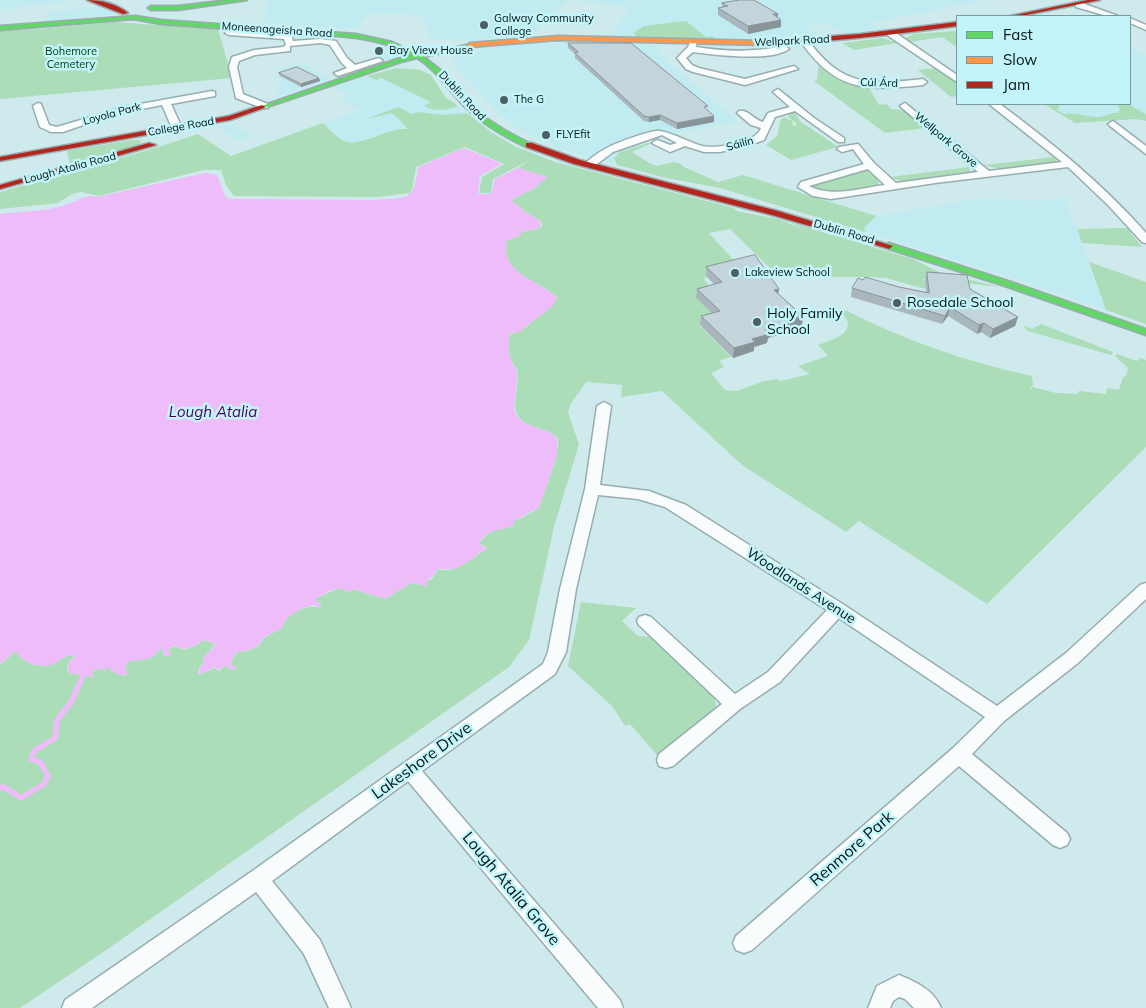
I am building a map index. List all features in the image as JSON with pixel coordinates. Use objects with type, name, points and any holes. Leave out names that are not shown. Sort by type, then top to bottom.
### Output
[{"type":"main road","points":[[90,0],[116,8],[140,12]]},
{"type":"main road","points":[[102,0],[140,12]]},
{"type":"main road","points":[[0,28],[73,22],[244,0]]},
{"type":"main road","points":[[1019,15],[1097,0]]},
{"type":"main road","name":"Moneenageisha Road","points":[[140,12],[161,22],[287,39],[337,34],[381,39],[424,56]]},
{"type":"main road","name":"Moneenageisha Road","points":[[140,12],[166,20],[367,34],[394,39],[424,56]]},
{"type":"main road","name":"Wellpark Road","points":[[424,56],[469,44],[516,39],[575,38],[627,40],[692,46],[805,42],[890,34],[956,24]]},
{"type":"main road","name":"Wellpark Road","points":[[424,56],[485,45],[522,41],[627,40]]},
{"type":"main road","points":[[448,66],[448,60],[454,54],[522,41]]},
{"type":"main road","name":"College Road","points":[[355,71],[393,66],[424,56]]},
{"type":"main road","name":"College Road","points":[[0,159],[230,118],[355,71],[424,56]]},
{"type":"main road","name":"Dublin Road","points":[[424,56],[448,66],[463,82]]},
{"type":"main road","name":"Dublin Road","points":[[424,56],[470,108],[502,134],[590,165],[859,236],[1022,288],[1146,332]]},
{"type":"main road","points":[[393,66],[407,65],[424,68],[446,79]]},
{"type":"main road","name":"Dublin Road","points":[[483,105],[502,124],[537,147]]},
{"type":"main road","name":"Lough Atalia Road","points":[[0,187],[158,143],[230,118]]},
{"type":"main road","name":"Lough Atalia Road","points":[[158,143],[169,137],[177,128]]},
{"type":"main road","points":[[134,136],[148,140],[141,148]]},
{"type":"street","points":[[1078,5],[1111,15]]},
{"type":"street","points":[[1131,20],[1146,28]]},
{"type":"street","points":[[229,32],[287,39],[289,43],[299,45],[320,41],[333,43],[344,60],[355,71]]},
{"type":"street","points":[[890,34],[956,78]]},
{"type":"street","points":[[265,106],[239,96],[233,67],[235,59],[287,49],[287,39]]},
{"type":"street","name":"Cúl Árd","points":[[805,42],[830,71],[842,78],[874,85],[916,85]]},
{"type":"street","points":[[692,46],[681,58],[689,67],[740,81],[749,81],[758,77],[794,69]]},
{"type":"street","name":"Wellpark Road","points":[[692,46],[732,56],[752,55],[786,49]]},
{"type":"street","points":[[338,73],[355,71],[379,61]]},
{"type":"street","points":[[778,92],[796,108],[842,142],[855,146],[870,165],[893,186]]},
{"type":"street","name":"Loyola Park","points":[[38,106],[45,128],[60,130],[118,110],[212,94]]},
{"type":"street","points":[[165,101],[177,128]]},
{"type":"street","points":[[995,105],[1070,164],[1129,220],[1146,240]]},
{"type":"street","name":"Wellpark Grove","points":[[905,106],[986,173]]},
{"type":"street","name":"Sáilín","points":[[661,137],[706,150],[724,149],[760,139],[764,134],[769,117],[774,113],[796,108]]},
{"type":"street","name":"Sáilín","points":[[742,113],[754,122],[765,126]]},
{"type":"street","points":[[1113,124],[1143,143]]},
{"type":"street","points":[[590,165],[610,150],[661,137],[666,148],[672,148],[685,143]]},
{"type":"street","points":[[672,148],[688,156]]},
{"type":"street","name":"Sáilín","points":[[706,150],[709,156],[714,159]]},
{"type":"street","name":"Wellpark Grove","points":[[870,165],[805,184],[803,188],[817,194],[830,196],[986,173],[1070,164]]},
{"type":"street","points":[[1129,220],[1146,219]]},
{"type":"street","name":"Lakeshore Drive","points":[[80,1006],[549,669],[557,652],[568,590],[592,488],[604,406]]},
{"type":"street","name":"Woodlands Avenue","points":[[592,488],[652,496],[666,500],[838,609],[998,716]]},
{"type":"street","name":"Renmore Park","points":[[744,943],[959,755],[998,716],[1142,600]]},
{"type":"street","points":[[666,760],[734,704],[774,677],[838,609]]},
{"type":"street","points":[[645,621],[734,704]]},
{"type":"street","points":[[959,755],[1060,839]]},
{"type":"street","name":"Lough Atalia Grove","points":[[410,770],[612,1008]]},
{"type":"street","points":[[258,878],[312,947],[340,1008]]},
{"type":"street","points":[[879,1008],[880,998],[883,994],[899,986],[912,991],[930,1008]]},
{"type":"shaded area","points":[[0,0],[71,0],[72,1],[0,10]]},
{"type":"shaded area","points":[[267,0],[568,0],[532,35],[505,35],[469,41],[430,39],[422,15],[370,13],[355,29],[264,23]]},
{"type":"shaded area","points":[[568,0],[988,0],[870,23],[885,31],[847,35],[825,23],[806,28],[823,37],[753,41],[608,36],[632,7]]},
{"type":"shaded area","points":[[101,6],[108,8],[114,14],[46,21],[49,12]]},
{"type":"shaded area","points":[[585,42],[657,45],[657,50],[672,66],[738,121],[681,132],[655,140],[615,155],[614,162],[617,165],[555,148],[515,127],[500,115],[475,89],[454,62],[454,58],[459,55],[489,48],[519,44]]},
{"type":"shaded area","points":[[388,45],[403,52],[402,55],[388,60],[368,51]]},
{"type":"shaded area","points":[[1131,48],[1146,56],[1146,121],[1136,119],[1075,123],[1046,105],[1131,105]]},
{"type":"shaded area","points":[[307,64],[331,79],[278,97],[279,77],[276,68]]},
{"type":"shaded area","points":[[396,68],[415,69],[431,75],[446,98],[467,113],[409,129],[400,128],[352,143],[343,140],[323,123],[360,110],[340,100],[350,96],[332,87]]},
{"type":"shaded area","points":[[229,123],[253,136],[239,141],[217,127]]},
{"type":"shaded area","points":[[981,198],[1030,201],[1065,198],[1106,310],[1010,277],[865,232],[864,228],[874,217]]},
{"type":"green space","points":[[686,21],[706,37],[712,36],[719,40],[639,38],[633,33],[644,26]]},
{"type":"green space","name":"Bohemore Cemetery","points":[[114,22],[218,29],[232,78],[0,99],[0,30],[38,29]]},
{"type":"green space","points":[[955,31],[956,46],[942,37],[910,42],[906,38],[913,34]]},
{"type":"green space","points":[[883,38],[897,43],[854,50],[842,43]]},
{"type":"green space","points":[[819,62],[830,73],[841,80],[868,86],[879,105],[887,104],[891,109],[903,110],[926,128],[885,133],[814,81],[817,80]]},
{"type":"green space","points":[[396,68],[420,70],[431,75],[446,98],[456,104],[457,107],[440,110],[428,108],[424,106],[431,102],[381,78],[377,80],[367,76]]},
{"type":"green space","points":[[935,68],[956,82],[956,96],[951,97],[918,70]]},
{"type":"green space","points":[[1046,105],[1058,105],[1060,108],[1056,109],[1064,114],[1099,117],[1118,113],[1120,109],[1118,105],[1130,105],[1146,114],[1146,121],[1136,119],[1075,123]]},
{"type":"green space","points":[[398,107],[412,114],[418,112],[443,115],[467,113],[491,132],[514,146],[555,162],[734,208],[736,211],[779,219],[811,233],[789,222],[913,259],[943,274],[1002,287],[924,279],[922,280],[925,281],[925,289],[886,278],[824,277],[797,269],[776,274],[730,229],[709,233],[740,267],[707,274],[704,280],[716,292],[720,319],[700,326],[731,357],[719,361],[724,367],[711,373],[725,390],[737,391],[761,382],[776,379],[781,381],[810,374],[798,366],[828,356],[818,345],[844,333],[848,323],[839,310],[845,310],[890,331],[936,349],[1032,376],[1033,385],[1030,388],[1031,390],[1032,387],[1056,393],[1077,394],[1079,391],[1106,394],[1107,388],[1119,390],[1123,377],[1126,376],[1128,368],[1115,356],[1117,354],[1137,361],[1141,358],[1146,360],[1146,447],[987,604],[859,521],[846,532],[742,465],[662,391],[621,397],[622,385],[586,382],[570,405],[568,413],[579,444],[554,527],[529,640],[509,667],[112,946],[20,1008],[0,1008],[0,665],[16,651],[27,662],[44,666],[72,655],[74,658],[70,660],[67,667],[69,673],[93,677],[92,672],[96,669],[105,670],[107,667],[111,668],[110,671],[125,676],[127,674],[125,666],[130,661],[150,658],[160,649],[164,650],[163,656],[171,656],[168,650],[175,646],[186,649],[204,640],[215,644],[202,660],[205,662],[199,668],[198,674],[215,668],[219,671],[225,666],[233,670],[236,667],[230,664],[237,652],[249,650],[260,645],[264,638],[282,628],[292,614],[303,608],[320,608],[321,605],[315,599],[339,588],[349,592],[352,589],[385,599],[411,583],[427,586],[427,581],[432,579],[437,570],[452,570],[477,556],[480,552],[483,552],[487,547],[480,544],[480,542],[485,537],[496,530],[514,525],[514,520],[520,519],[539,508],[554,465],[558,438],[526,423],[518,416],[515,400],[518,375],[509,350],[510,334],[526,327],[557,298],[514,268],[506,253],[506,241],[519,236],[522,232],[540,228],[542,225],[540,220],[529,215],[512,201],[514,198],[533,189],[547,177],[518,168],[530,160],[493,179],[491,193],[479,193],[482,177],[504,164],[465,147],[416,167],[410,193],[379,197],[234,196],[226,185],[221,170],[204,170],[99,196],[81,192],[72,194],[58,203],[0,209],[0,192],[198,134],[231,156],[323,123],[344,141],[358,142],[392,131],[408,129],[391,113],[364,120]]},
{"type":"green space","points":[[788,113],[795,113],[800,121],[838,147],[791,160],[766,145],[777,136],[780,123],[784,117],[792,121],[793,126],[798,125],[787,116],[790,115]]},
{"type":"green space","points":[[661,139],[632,152],[651,164],[658,166],[673,162],[679,163],[718,182],[743,175],[876,216],[864,228],[865,232],[720,188],[666,178],[617,165],[614,158],[620,152]]},
{"type":"green space","points":[[140,140],[141,142],[138,145],[70,164],[67,151]]},
{"type":"green space","points":[[1054,157],[1057,161],[1052,164],[1000,169],[984,165]]},
{"type":"green space","points":[[969,167],[971,171],[967,173],[903,182],[890,177]]},
{"type":"green space","points":[[860,170],[870,171],[879,179],[878,184],[876,186],[831,194],[823,194],[809,186]]},
{"type":"green space","points":[[1127,228],[1142,247],[1082,243],[1077,229]]},
{"type":"green space","points":[[1089,262],[1146,282],[1146,324],[1106,310]]},
{"type":"green space","points":[[1041,324],[1113,352],[1111,355],[1028,331],[1024,327],[1032,329]]},
{"type":"green space","points":[[581,602],[636,608],[622,621],[638,636],[653,637],[715,697],[716,710],[658,756],[630,724],[625,726],[613,707],[568,666]]},
{"type":"water","name":"Lough Atalia","points":[[464,148],[502,164],[480,176],[478,194],[491,194],[495,179],[518,168],[547,177],[533,189],[514,198],[512,201],[529,215],[540,220],[540,228],[522,232],[519,236],[506,241],[506,253],[514,268],[557,298],[550,308],[520,332],[510,333],[509,340],[510,357],[517,375],[515,412],[521,420],[553,434],[557,438],[557,455],[539,508],[514,520],[514,525],[492,532],[484,537],[480,541],[480,545],[487,547],[483,552],[479,552],[463,565],[451,569],[436,570],[434,575],[427,581],[427,586],[411,583],[385,599],[352,589],[349,592],[339,588],[329,591],[315,599],[321,606],[320,608],[314,605],[299,610],[287,619],[282,628],[264,637],[256,647],[236,652],[230,664],[236,667],[233,670],[225,666],[219,670],[215,667],[201,674],[198,673],[200,671],[199,668],[205,662],[202,660],[216,644],[204,640],[186,649],[175,645],[168,650],[171,656],[163,656],[164,650],[160,649],[154,656],[147,659],[130,661],[125,666],[127,674],[125,676],[110,671],[111,668],[108,667],[105,670],[96,669],[92,672],[93,677],[69,673],[70,660],[75,658],[72,655],[51,665],[41,666],[31,664],[22,659],[16,651],[0,664],[0,214],[54,208],[87,197],[97,197],[205,173],[217,175],[225,196],[229,199],[373,200],[400,198],[406,196],[414,188],[418,168]]},
{"type":"building","points":[[754,0],[778,14],[773,14],[781,20],[748,26],[718,8],[728,6],[722,3]]},
{"type":"building","points":[[568,43],[631,43],[708,106],[704,107],[714,116],[677,123],[660,115],[644,116],[575,53],[578,52]]},
{"type":"building","points":[[297,67],[319,78],[301,84],[279,73]]},
{"type":"building","name":"Holy Family School","points":[[755,255],[779,289],[774,290],[803,316],[787,321],[789,323],[765,330],[769,334],[752,339],[755,342],[734,348],[701,316],[720,311],[697,289],[722,282],[706,267]]},
{"type":"building","points":[[927,272],[967,275],[970,289],[1018,317],[993,329],[984,323],[979,325],[950,307],[945,316],[852,288],[858,278],[863,280],[865,277],[929,293]]},
{"type":"waterway","points":[[0,788],[4,787],[21,798],[44,784],[48,776],[40,762],[31,759],[34,751],[55,738],[57,720],[71,702],[83,676]]},
{"type":"traffic: fast","points":[[151,8],[178,8],[244,0]]},
{"type":"traffic: fast","points":[[0,28],[131,18]]},
{"type":"traffic: fast","points":[[135,18],[161,22],[338,34],[390,43],[406,49],[429,63],[480,117],[503,133],[529,145]]},
{"type":"traffic: fast","points":[[262,107],[399,60],[470,45]]},
{"type":"traffic: fast","points":[[889,246],[1008,284],[1146,332]]},
{"type":"traffic: slow","points":[[470,45],[558,38],[764,43]]},
{"type":"traffic: jam","points":[[90,0],[116,8],[125,13]]},
{"type":"traffic: jam","points":[[1018,15],[1097,0]]},
{"type":"traffic: jam","points":[[764,43],[860,36],[956,24]]},
{"type":"traffic: jam","points":[[0,159],[230,118],[262,107]]},
{"type":"traffic: jam","points":[[0,187],[152,145]]},
{"type":"traffic: jam","points":[[529,145],[577,162],[775,213],[889,246]]},
{"type":"place","name":"Galway Community College","points":[[484,25]]},
{"type":"place","name":"Bay View House","points":[[379,51]]},
{"type":"place","name":"The G","points":[[504,100]]},
{"type":"place","name":"FLYEfit","points":[[546,135]]},
{"type":"place","name":"Lakeview School","points":[[735,273]]},
{"type":"place","name":"Rosedale School","points":[[897,303]]},
{"type":"place","name":"Holy Family School","points":[[757,322]]}]
